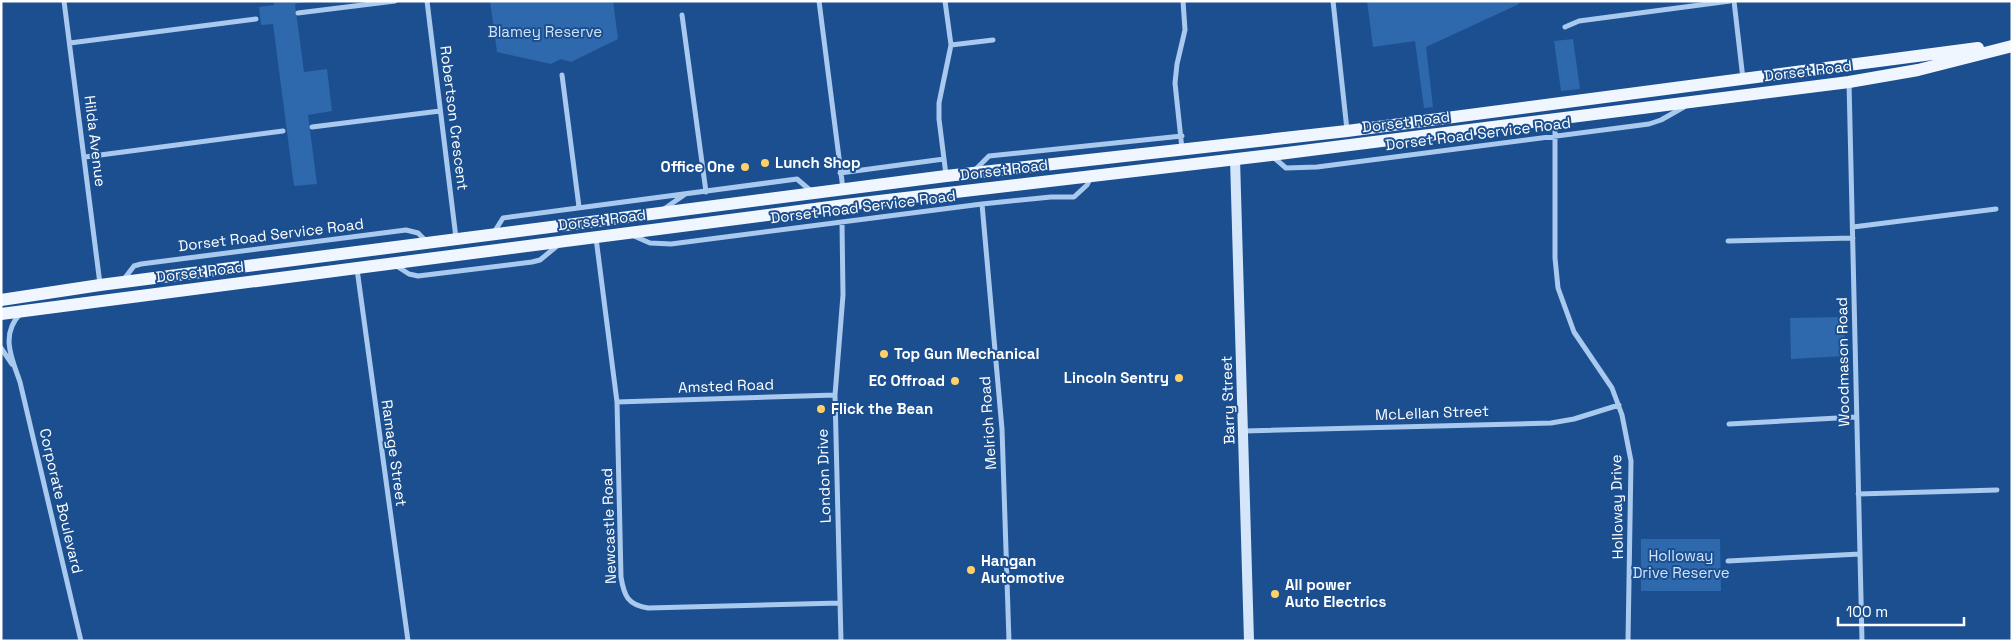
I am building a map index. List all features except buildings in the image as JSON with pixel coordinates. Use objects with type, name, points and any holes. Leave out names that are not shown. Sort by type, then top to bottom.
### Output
[{"type":"main road","name":"Dorset Road","points":[[1,300],[122,282],[843,189],[1347,131],[1848,67],[1954,50],[2010,46]]},
{"type":"main road","name":"Dorset Road","points":[[1,314],[845,205],[1271,155],[1849,82],[1918,70],[2010,46]]},
{"type":"main road","points":[[1848,67],[1849,82]]},
{"type":"main road","points":[[1743,80],[1745,95]]},
{"type":"main road","points":[[1234,143],[1235,159]]},
{"type":"main road","name":"Barry Street","points":[[1235,159],[1249,641]]},
{"type":"main road","points":[[1084,160],[1092,176]]},
{"type":"main road","points":[[843,189],[845,205]]},
{"type":"main road","points":[[456,239],[459,256]]},
{"type":"main road","points":[[355,252],[357,268]]},
{"type":"main road","points":[[229,269],[242,283]]},
{"type":"main road","points":[[100,285],[102,301]]},
{"type":"street","name":"Hilda Avenue","points":[[64,1],[100,285]]},
{"type":"street","points":[[298,13],[395,1]]},
{"type":"street","name":"Robertson Crescent","points":[[427,1],[456,239]]},
{"type":"street","points":[[819,1],[843,189]]},
{"type":"street","points":[[944,1],[951,45],[939,103],[939,119],[946,176]]},
{"type":"street","points":[[1182,149],[1175,82],[1176,64],[1185,30],[1183,1]]},
{"type":"street","points":[[1333,1],[1347,131]]},
{"type":"street","points":[[1565,27],[1579,21],[1730,1]]},
{"type":"street","points":[[1734,1],[1743,80]]},
{"type":"street","points":[[682,16],[706,192]]},
{"type":"street","points":[[70,43],[256,19]]},
{"type":"street","points":[[951,45],[993,40]]},
{"type":"street","points":[[562,75],[579,208]]},
{"type":"street","name":"Woodmason Road","points":[[1849,82],[1862,641]]},
{"type":"street","name":"Dorset Road Service Road","points":[[1271,155],[1278,164],[1294,170],[1556,138],[1649,124],[1669,116],[1687,103]]},
{"type":"street","points":[[312,127],[440,111]]},
{"type":"street","name":"Holloway Drive","points":[[1555,120],[1555,258],[1558,288],[1574,332],[1606,376],[1619,405],[1631,461],[1628,641]]},
{"type":"street","points":[[85,157],[283,131]]},
{"type":"street","points":[[973,173],[988,156],[1182,136]]},
{"type":"street","points":[[840,173],[944,159]]},
{"type":"street","name":"Dorset Road Service Road","points":[[629,233],[650,243],[664,244],[806,228],[982,204],[1051,197],[1074,198],[1087,185],[1092,176]]},
{"type":"street","name":"Dorset Road Service Road","points":[[493,234],[503,218],[797,179],[813,194]]},
{"type":"street","name":"Dorset Road Service Road","points":[[658,213],[685,194]]},
{"type":"street","name":"Melrich Road","points":[[982,204],[1002,429],[1008,641]]},
{"type":"street","points":[[1853,228],[1996,209]]},
{"type":"street","name":"London Drive","points":[[841,641],[835,395],[843,296],[842,222]]},
{"type":"street","name":"Dorset Road Service Road","points":[[122,282],[134,266],[141,264],[406,230],[418,233],[427,242]]},
{"type":"street","name":"Newcastle Road","points":[[596,238],[617,402],[621,576],[623,591],[636,606],[648,608],[840,603]]},
{"type":"street","points":[[1728,240],[1853,238]]},
{"type":"street","points":[[392,264],[410,274],[418,276],[532,262],[548,254],[562,242]]},
{"type":"street","name":"Ramage Street","points":[[357,268],[408,641]]},
{"type":"street","name":"Corporate Boulevard","points":[[22,312],[12,325],[8,341],[20,382],[81,641]]},
{"type":"street","name":"Corporate Boulevard","points":[[1,348],[15,368]]},
{"type":"street","name":"Amsted Road","points":[[617,402],[835,395]]},
{"type":"street","name":"McLellan Street","points":[[1244,431],[1550,423],[1574,419],[1619,405]]},
{"type":"street","points":[[1728,424],[1856,417]]},
{"type":"street","points":[[1858,494],[1997,490]]},
{"type":"street","points":[[1728,561],[1860,554]]},
{"type":"green space","points":[[274,1],[313,1],[295,4],[304,72],[327,69],[332,111],[308,115],[317,184],[294,186],[273,24],[261,25],[259,7],[274,5]]},
{"type":"green space","name":"Blamey Reserve","points":[[490,1],[613,1],[618,39],[571,62],[561,59],[551,64],[497,52]]},
{"type":"green space","points":[[1367,1],[1519,1],[1519,4],[1426,47],[1433,107],[1424,108],[1415,41],[1373,47]]},
{"type":"green space","points":[[1573,39],[1580,89],[1561,91],[1554,41]]},
{"type":"green space","points":[[1844,317],[1845,356],[1791,359],[1790,318]]},
{"type":"green space","name":"Holloway Drive Reserve","points":[[1641,539],[1720,539],[1721,591],[1641,591]]},
{"type":"place","name":"Lunch Shop","points":[[765,163]]},
{"type":"place","name":"Office One","points":[[745,167]]},
{"type":"place","name":"Top Gun Mechanical","points":[[884,354]]},
{"type":"place","name":"Lincoln Sentry","points":[[1179,378]]},
{"type":"place","name":"EC Offroad","points":[[955,381]]},
{"type":"place","name":"Flick the Bean","points":[[821,409]]},
{"type":"place","name":"Hangan Automotive","points":[[971,570]]},
{"type":"place","name":"All power Auto Electrics","points":[[1275,594]]}]
